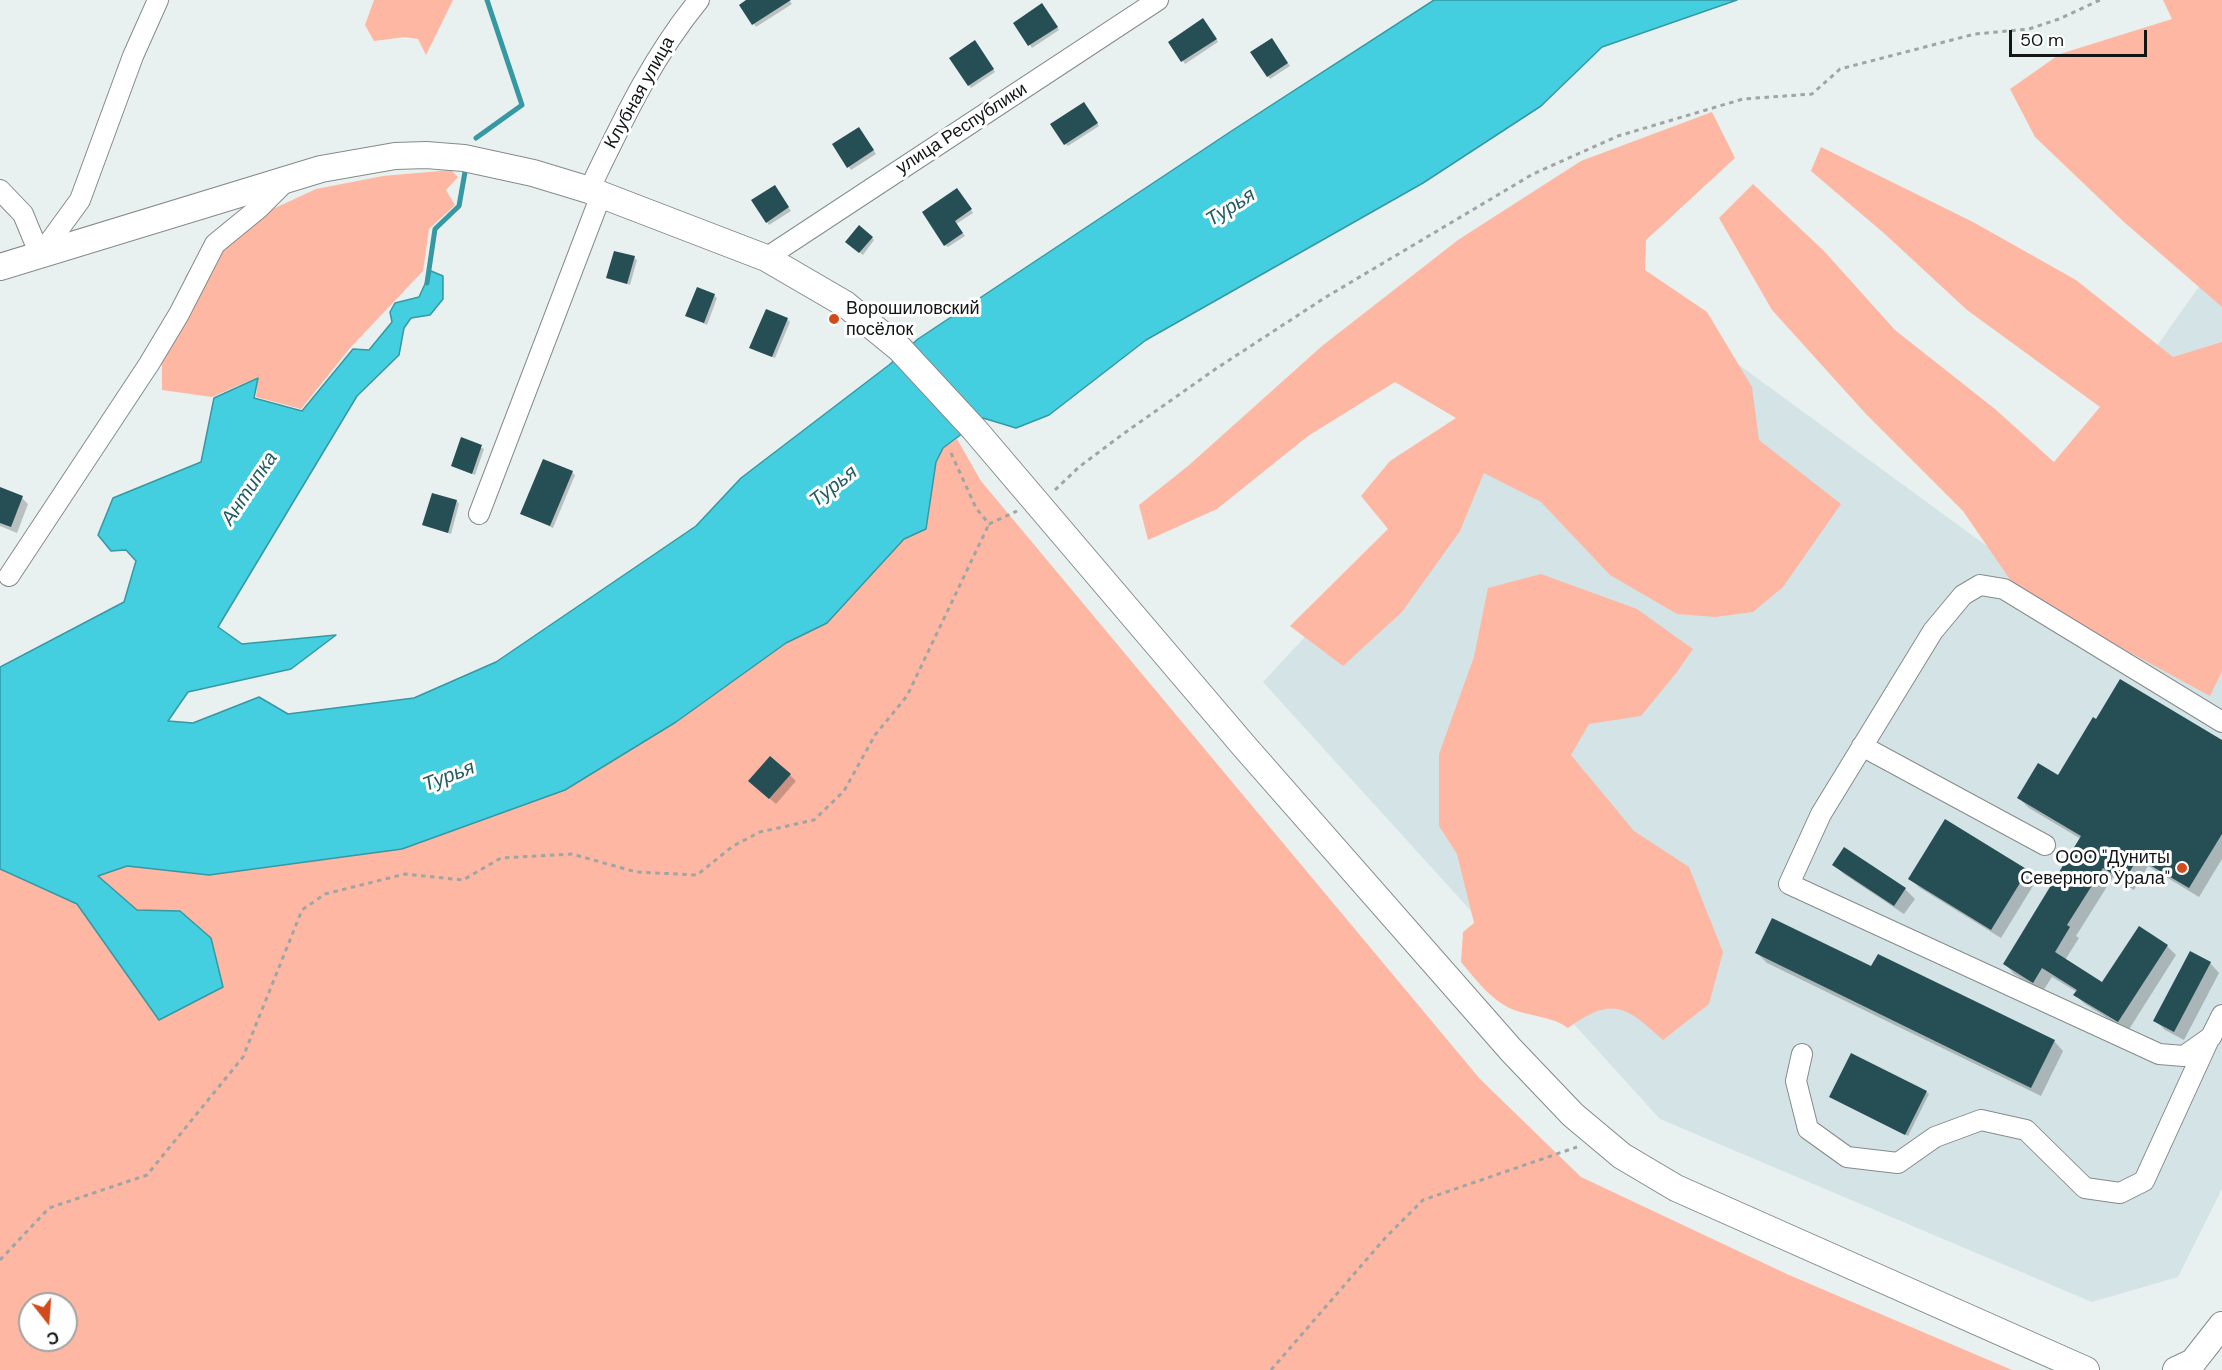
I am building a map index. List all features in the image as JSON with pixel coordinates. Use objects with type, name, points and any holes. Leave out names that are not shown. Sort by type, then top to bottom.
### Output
[{"type":"main road","points":[[0,267],[321,169],[426,155],[464,158],[510,168],[595,193],[766,258],[845,304],[900,348],[974,429],[1244,746],[1503,1041],[1573,1115],[1622,1156],[1676,1188],[2082,1369]]},
{"type":"main road","points":[[2176,1370],[2193,1362],[2222,1326]]},
{"type":"main road","points":[[2207,1370],[2222,1337]]},
{"type":"street","points":[[40,255],[80,200],[133,56],[158,0]]},
{"type":"street","name":"Клубная улица","points":[[479,514],[595,193],[637,91],[671,33],[699,0]]},
{"type":"street","name":"улица Республики","points":[[766,258],[1158,0]]},
{"type":"street","points":[[9,576],[149,364],[179,314],[215,244],[259,208],[287,179]]},
{"type":"street","points":[[0,190],[23,214],[40,255]]},
{"type":"street","points":[[2211,1037],[2184,1056],[2159,1054],[1790,884],[1821,814],[1933,631],[1963,595],[1980,585],[2004,590],[2222,722]]},
{"type":"street","points":[[1862,746],[2044,844]]},
{"type":"street","points":[[1802,1054],[1796,1081],[1808,1129],[1847,1157],[1898,1162],[1935,1137],[1981,1120],[2026,1130],[2085,1188],[2120,1193],[2144,1181],[2222,1015]]},
{"type":"path","points":[[0,1260],[49,1208],[147,1175],[243,1057],[302,910],[325,894],[405,874],[463,880],[501,858],[572,854],[636,872],[697,875],[733,846],[760,832],[814,820],[844,791],[875,735],[907,696],[989,524],[1020,509],[1039,505],[1079,467],[1218,368],[1326,297],[1533,174],[1618,136],[1743,99],[1812,94],[1840,69],[1975,34],[2029,29],[2060,20],[2100,0]]},
{"type":"path","points":[[951,453],[976,508],[989,524]]},
{"type":"path","points":[[1271,1370],[1386,1237],[1423,1200],[1602,1139]]},
{"type":"shaded area","points":[[374,0],[453,0],[426,55],[418,39],[405,37],[374,41],[365,25]]},
{"type":"shaded area","points":[[2163,0],[2222,0],[2222,307],[2124,222],[2035,137],[2010,89],[2060,54],[2172,19]]},
{"type":"shaded area","points":[[1712,112],[1735,158],[1646,240],[1645,270],[1707,312],[1752,387],[1759,440],[1841,504],[1783,587],[1753,612],[1715,617],[1677,614],[1610,575],[1541,502],[1484,473],[1460,531],[1402,612],[1343,666],[1290,626],[1388,529],[1361,496],[1390,461],[1456,418],[1395,382],[1308,436],[1217,509],[1148,540],[1139,505],[1188,466],[1322,346],[1458,240],[1581,161]]},
{"type":"shaded area","points":[[1821,147],[1973,222],[2076,280],[2173,357],[2222,342],[2222,671],[2210,696],[2096,634],[2011,581],[1963,511],[1866,414],[1772,310],[1719,218],[1753,184],[1824,251],[1895,330],[1995,409],[2054,462],[2100,407],[1967,310],[1886,235],[1811,171]]},
{"type":"shaded area","points":[[451,170],[458,177],[446,190],[455,205],[429,229],[423,271],[350,348],[301,409],[256,397],[258,377],[212,397],[162,390],[162,352],[186,275],[234,227],[316,189],[383,176]]},
{"type":"shaded area","points":[[2222,254],[2222,1189],[2178,1277],[2092,1302],[1660,1119],[1263,682],[1631,286],[2006,560]]},
{"type":"shaded area","points":[[957,439],[981,481],[1480,1079],[1581,1177],[1789,1275],[2012,1370],[0,1370],[0,869],[77,904],[159,1020],[180,911],[137,910],[98,876],[127,866],[209,875],[402,849],[565,790],[676,722],[786,643],[827,623],[904,539],[926,529],[936,462],[943,448]]},
{"type":"shaded area","points":[[1541,574],[1637,609],[1693,649],[1641,716],[1589,724],[1571,755],[1634,831],[1689,867],[1723,952],[1709,1004],[1663,1040],[1639,1019],[1618,1009],[1596,1012],[1568,1028],[1548,1019],[1514,1010],[1492,996],[1461,962],[1463,932],[1474,923],[1457,854],[1439,826],[1439,754],[1474,657],[1488,588]]},
{"type":"water","name":"Турья","points":[[1434,0],[1737,0],[1602,47],[1541,106],[1423,183],[1146,340],[1049,415],[1016,428],[983,418],[943,448],[936,462],[926,529],[904,539],[827,623],[786,643],[676,722],[565,790],[402,849],[209,875],[127,866],[98,876],[137,910],[180,911],[211,938],[223,987],[159,1020],[77,904],[0,869],[0,667],[124,602],[136,561],[126,550],[111,551],[98,535],[113,498],[201,462],[214,398],[258,378],[254,398],[302,411],[353,349],[369,350],[392,322],[390,312],[395,303],[419,297],[431,271],[443,276],[443,299],[430,315],[411,318],[404,328],[399,355],[357,396],[218,627],[242,644],[336,635],[291,669],[188,692],[168,721],[193,723],[259,697],[288,714],[414,698],[496,662],[696,526],[741,478],[889,365],[918,339]]},
{"type":"building","points":[[746,0],[791,0],[752,25],[739,5]]},
{"type":"building","points":[[1042,3],[1058,27],[1028,46],[1013,23]]},
{"type":"building","points":[[1203,18],[1217,39],[1181,62],[1168,42]]},
{"type":"building","points":[[1272,38],[1288,63],[1267,77],[1250,52]]},
{"type":"building","points":[[975,40],[994,69],[968,86],[949,58]]},
{"type":"building","points":[[1084,102],[1098,123],[1064,145],[1050,124]]},
{"type":"building","points":[[859,127],[874,150],[847,168],[832,144]]},
{"type":"building","points":[[775,185],[789,207],[766,223],[751,200]]},
{"type":"building","points":[[957,188],[972,209],[955,221],[963,233],[944,246],[922,212]]},
{"type":"building","points":[[859,225],[873,237],[859,253],[845,242]]},
{"type":"building","points":[[614,251],[635,256],[627,284],[606,278]]},
{"type":"building","points":[[697,287],[715,294],[704,323],[685,316]]},
{"type":"building","points":[[766,309],[788,318],[772,357],[749,348]]},
{"type":"building","points":[[461,437],[482,445],[472,474],[451,466]]},
{"type":"building","points":[[543,459],[573,471],[550,526],[520,514]]},
{"type":"building","points":[[0,487],[23,496],[11,527],[0,523]]},
{"type":"building","points":[[432,493],[457,500],[448,533],[422,525]]},
{"type":"building","points":[[2120,679],[2222,740],[2222,834],[2189,888],[2138,858],[2124,881],[2103,868],[2067,925],[2070,927],[2055,952],[2102,982],[2139,926],[2168,945],[2118,1022],[2073,995],[2077,990],[2042,968],[2033,983],[2003,964],[2081,836],[2017,798],[2038,763],[2058,775],[2093,717],[2096,719]]},
{"type":"building","points":[[770,756],[791,774],[769,799],[748,781]]},
{"type":"building","points":[[1945,819],[2028,870],[1991,930],[1908,879]]},
{"type":"building","points":[[1844,847],[1906,888],[1894,906],[1832,865]]},
{"type":"building","points":[[1772,918],[1871,966],[1878,954],[2055,1040],[2031,1088],[1755,953]]},
{"type":"building","points":[[2190,951],[2211,962],[2174,1032],[2153,1021]]},
{"type":"building","points":[[1851,1053],[1927,1091],[1905,1135],[1829,1097]]},
{"type":"waterway","name":"Антипка","points":[[476,138],[522,105],[487,0]]},
{"type":"waterway","name":"Антипка","points":[[427,283],[435,229],[459,206],[465,172]]},
{"type":"place","name":"Ворошиловский посёлок","points":[[834,319]]},
{"type":"place","name":"ООО \"Дуниты Северного Урала\"","points":[[2182,868]]}]
